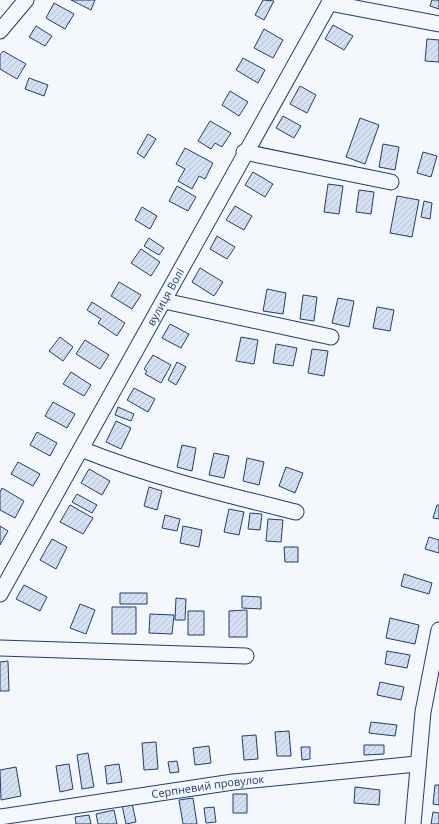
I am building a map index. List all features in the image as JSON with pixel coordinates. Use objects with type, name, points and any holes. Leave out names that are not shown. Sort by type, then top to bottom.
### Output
[{"type":"street","points":[[0,31],[26,0]]},
{"type":"street","points":[[330,1],[439,24]]},
{"type":"street","name":"вулиця Волі","points":[[0,594],[164,301],[244,152],[330,1]]},
{"type":"street","points":[[244,152],[391,182]]},
{"type":"street","points":[[164,301],[331,337]]},
{"type":"street","points":[[81,449],[127,468],[296,512]]},
{"type":"street","points":[[412,824],[423,712],[439,630]]},
{"type":"street","points":[[0,648],[246,656]]},
{"type":"street","name":"Серпневий провулок","points":[[0,817],[233,782],[417,764]]},
{"type":"building","points":[[71,0],[95,0],[91,10]]},
{"type":"building","points":[[263,0],[274,1],[264,20],[255,15]]},
{"type":"building","points":[[432,0],[439,0],[439,9],[430,6]]},
{"type":"building","points":[[54,3],[74,14],[65,29],[46,18]]},
{"type":"building","points":[[333,25],[353,36],[344,50],[325,39]]},
{"type":"building","points":[[36,26],[52,36],[45,46],[29,37]]},
{"type":"building","points":[[264,29],[283,40],[273,58],[254,48]]},
{"type":"building","points":[[427,39],[439,40],[439,62],[425,61]]},
{"type":"building","points":[[3,51],[26,64],[17,79],[0,69],[0,55]]},
{"type":"building","points":[[243,58],[265,70],[258,83],[236,70]]},
{"type":"building","points":[[29,78],[48,85],[44,96],[25,89]]},
{"type":"building","points":[[300,86],[316,95],[307,113],[290,104]]},
{"type":"building","points":[[230,91],[248,102],[239,116],[222,105]]},
{"type":"building","points":[[283,116],[301,126],[294,138],[276,128]]},
{"type":"building","points":[[360,118],[379,125],[365,164],[346,157]]},
{"type":"building","points":[[210,121],[231,133],[222,147],[215,143],[211,149],[198,141]]},
{"type":"building","points":[[148,134],[156,139],[144,158],[137,153]]},
{"type":"building","points":[[383,144],[399,147],[395,170],[379,167]]},
{"type":"building","points":[[185,148],[213,163],[205,179],[199,176],[192,189],[178,181],[185,169],[176,164]]},
{"type":"building","points":[[423,152],[437,156],[431,177],[417,173]]},
{"type":"building","points":[[253,172],[273,184],[265,197],[245,185]]},
{"type":"building","points":[[328,184],[343,186],[339,214],[324,212]]},
{"type":"building","points":[[177,186],[196,197],[188,211],[169,201]]},
{"type":"building","points":[[359,190],[374,192],[371,214],[356,212]]},
{"type":"building","points":[[397,196],[419,200],[412,237],[390,233]]},
{"type":"building","points":[[424,201],[432,203],[430,219],[421,217]]},
{"type":"building","points":[[235,206],[252,216],[244,230],[226,220]]},
{"type":"building","points":[[142,207],[157,216],[150,229],[135,220]]},
{"type":"building","points":[[217,236],[235,247],[227,259],[210,249]]},
{"type":"building","points":[[149,238],[164,248],[159,255],[144,246]]},
{"type":"building","points":[[141,249],[160,262],[151,276],[131,263]]},
{"type":"building","points":[[200,268],[223,282],[214,296],[192,282]]},
{"type":"building","points":[[119,282],[141,295],[132,309],[111,296]]},
{"type":"building","points":[[267,289],[286,293],[283,314],[263,311]]},
{"type":"building","points":[[303,295],[317,297],[314,321],[300,319]]},
{"type":"building","points":[[338,298],[354,301],[349,327],[332,323]]},
{"type":"building","points":[[92,302],[125,323],[117,336],[98,323],[101,319],[87,310]]},
{"type":"building","points":[[377,307],[394,310],[390,331],[373,328]]},
{"type":"building","points":[[170,324],[189,334],[181,348],[162,338]]},
{"type":"building","points":[[60,337],[73,347],[63,361],[49,351]]},
{"type":"building","points":[[241,337],[258,340],[254,364],[236,361]]},
{"type":"building","points":[[85,340],[109,355],[100,369],[76,354]]},
{"type":"building","points":[[276,344],[297,348],[293,366],[273,363]]},
{"type":"building","points":[[312,349],[328,351],[324,376],[308,373]]},
{"type":"building","points":[[153,355],[171,365],[161,383],[145,374],[147,371],[144,369]]},
{"type":"building","points":[[177,362],[186,367],[176,385],[168,380]]},
{"type":"building","points":[[71,372],[91,385],[84,396],[63,384]]},
{"type":"building","points":[[134,388],[155,399],[148,412],[127,400]]},
{"type":"building","points":[[53,402],[75,414],[67,428],[45,416]]},
{"type":"building","points":[[118,407],[134,414],[131,421],[115,415]]},
{"type":"building","points":[[116,421],[131,428],[121,449],[106,442]]},
{"type":"building","points":[[37,432],[57,443],[50,456],[30,445]]},
{"type":"building","points":[[182,445],[196,448],[192,471],[177,467]]},
{"type":"building","points":[[214,453],[229,456],[224,478],[209,475]]},
{"type":"building","points":[[247,458],[264,462],[259,485],[243,481]]},
{"type":"building","points":[[18,462],[40,474],[33,486],[11,474]]},
{"type":"building","points":[[286,467],[303,473],[295,493],[279,486]]},
{"type":"building","points":[[89,469],[110,481],[102,495],[81,483]]},
{"type":"building","points":[[149,487],[162,491],[157,510],[144,506]]},
{"type":"building","points":[[2,488],[24,501],[15,518],[0,510],[0,492]]},
{"type":"building","points":[[77,494],[97,505],[92,513],[72,502]]},
{"type":"building","points":[[70,505],[93,518],[83,534],[60,522]]},
{"type":"building","points":[[437,505],[439,505],[439,519],[433,518]]},
{"type":"building","points":[[229,509],[244,512],[239,535],[224,532]]},
{"type":"building","points":[[250,513],[262,514],[260,530],[248,529]]},
{"type":"building","points":[[165,515],[180,519],[177,531],[162,528]]},
{"type":"building","points":[[268,519],[283,520],[281,542],[266,541]]},
{"type":"building","points":[[0,526],[8,531],[0,545]]},
{"type":"building","points":[[183,526],[202,530],[199,547],[180,543]]},
{"type":"building","points":[[429,537],[439,540],[439,553],[425,549]]},
{"type":"building","points":[[52,539],[67,547],[56,569],[40,560]]},
{"type":"building","points":[[284,547],[298,547],[298,562],[285,562]]},
{"type":"building","points":[[404,574],[432,583],[429,594],[401,586]]},
{"type":"building","points":[[24,585],[47,597],[40,611],[16,599]]},
{"type":"building","points":[[120,593],[147,593],[147,604],[120,604]]},
{"type":"building","points":[[242,596],[261,597],[261,609],[242,608]]},
{"type":"building","points":[[176,598],[186,599],[185,620],[175,620]]},
{"type":"building","points":[[80,604],[95,610],[86,634],[70,628]]},
{"type":"building","points":[[112,607],[136,607],[136,634],[112,634]]},
{"type":"building","points":[[247,610],[247,637],[229,637],[229,611]]},
{"type":"building","points":[[188,611],[204,611],[204,635],[188,635]]},
{"type":"building","points":[[150,614],[174,615],[172,634],[149,633]]},
{"type":"building","points":[[390,618],[419,625],[415,644],[386,638]]},
{"type":"building","points":[[387,651],[410,655],[407,668],[385,664]]},
{"type":"building","points":[[8,661],[9,691],[0,691],[0,662]]},
{"type":"building","points":[[380,682],[404,687],[401,700],[377,695]]},
{"type":"building","points":[[371,722],[397,725],[395,736],[369,733]]},
{"type":"building","points":[[289,731],[291,756],[277,756],[275,732]]},
{"type":"building","points":[[256,735],[258,759],[244,760],[242,736]]},
{"type":"building","points":[[156,742],[158,769],[144,770],[142,743]]},
{"type":"building","points":[[364,745],[384,745],[384,754],[364,755]]},
{"type":"building","points":[[209,746],[211,763],[195,765],[193,748]]},
{"type":"building","points":[[301,747],[310,747],[310,759],[302,760]]},
{"type":"building","points":[[88,753],[94,787],[82,789],[77,755]]},
{"type":"building","points":[[177,761],[179,772],[170,773],[168,762]]},
{"type":"building","points":[[69,764],[73,789],[60,792],[56,766]]},
{"type":"building","points":[[119,764],[122,782],[107,784],[105,766]]},
{"type":"building","points":[[16,767],[21,796],[1,800],[0,770]]},
{"type":"building","points":[[435,785],[439,785],[439,805],[433,804]]},
{"type":"building","points":[[355,787],[380,790],[379,805],[354,803]]},
{"type":"building","points":[[233,794],[247,794],[247,813],[233,813]]},
{"type":"building","points":[[193,798],[197,824],[183,824],[179,800]]},
{"type":"building","points":[[132,803],[136,822],[126,824],[122,805]]},
{"type":"building","points":[[214,807],[216,822],[206,823],[204,808]]},
{"type":"building","points":[[114,810],[117,824],[98,824],[96,814]]},
{"type":"building","points":[[433,812],[439,813],[439,824],[431,824]]},
{"type":"building","points":[[89,815],[91,824],[76,824],[75,817]]}]
